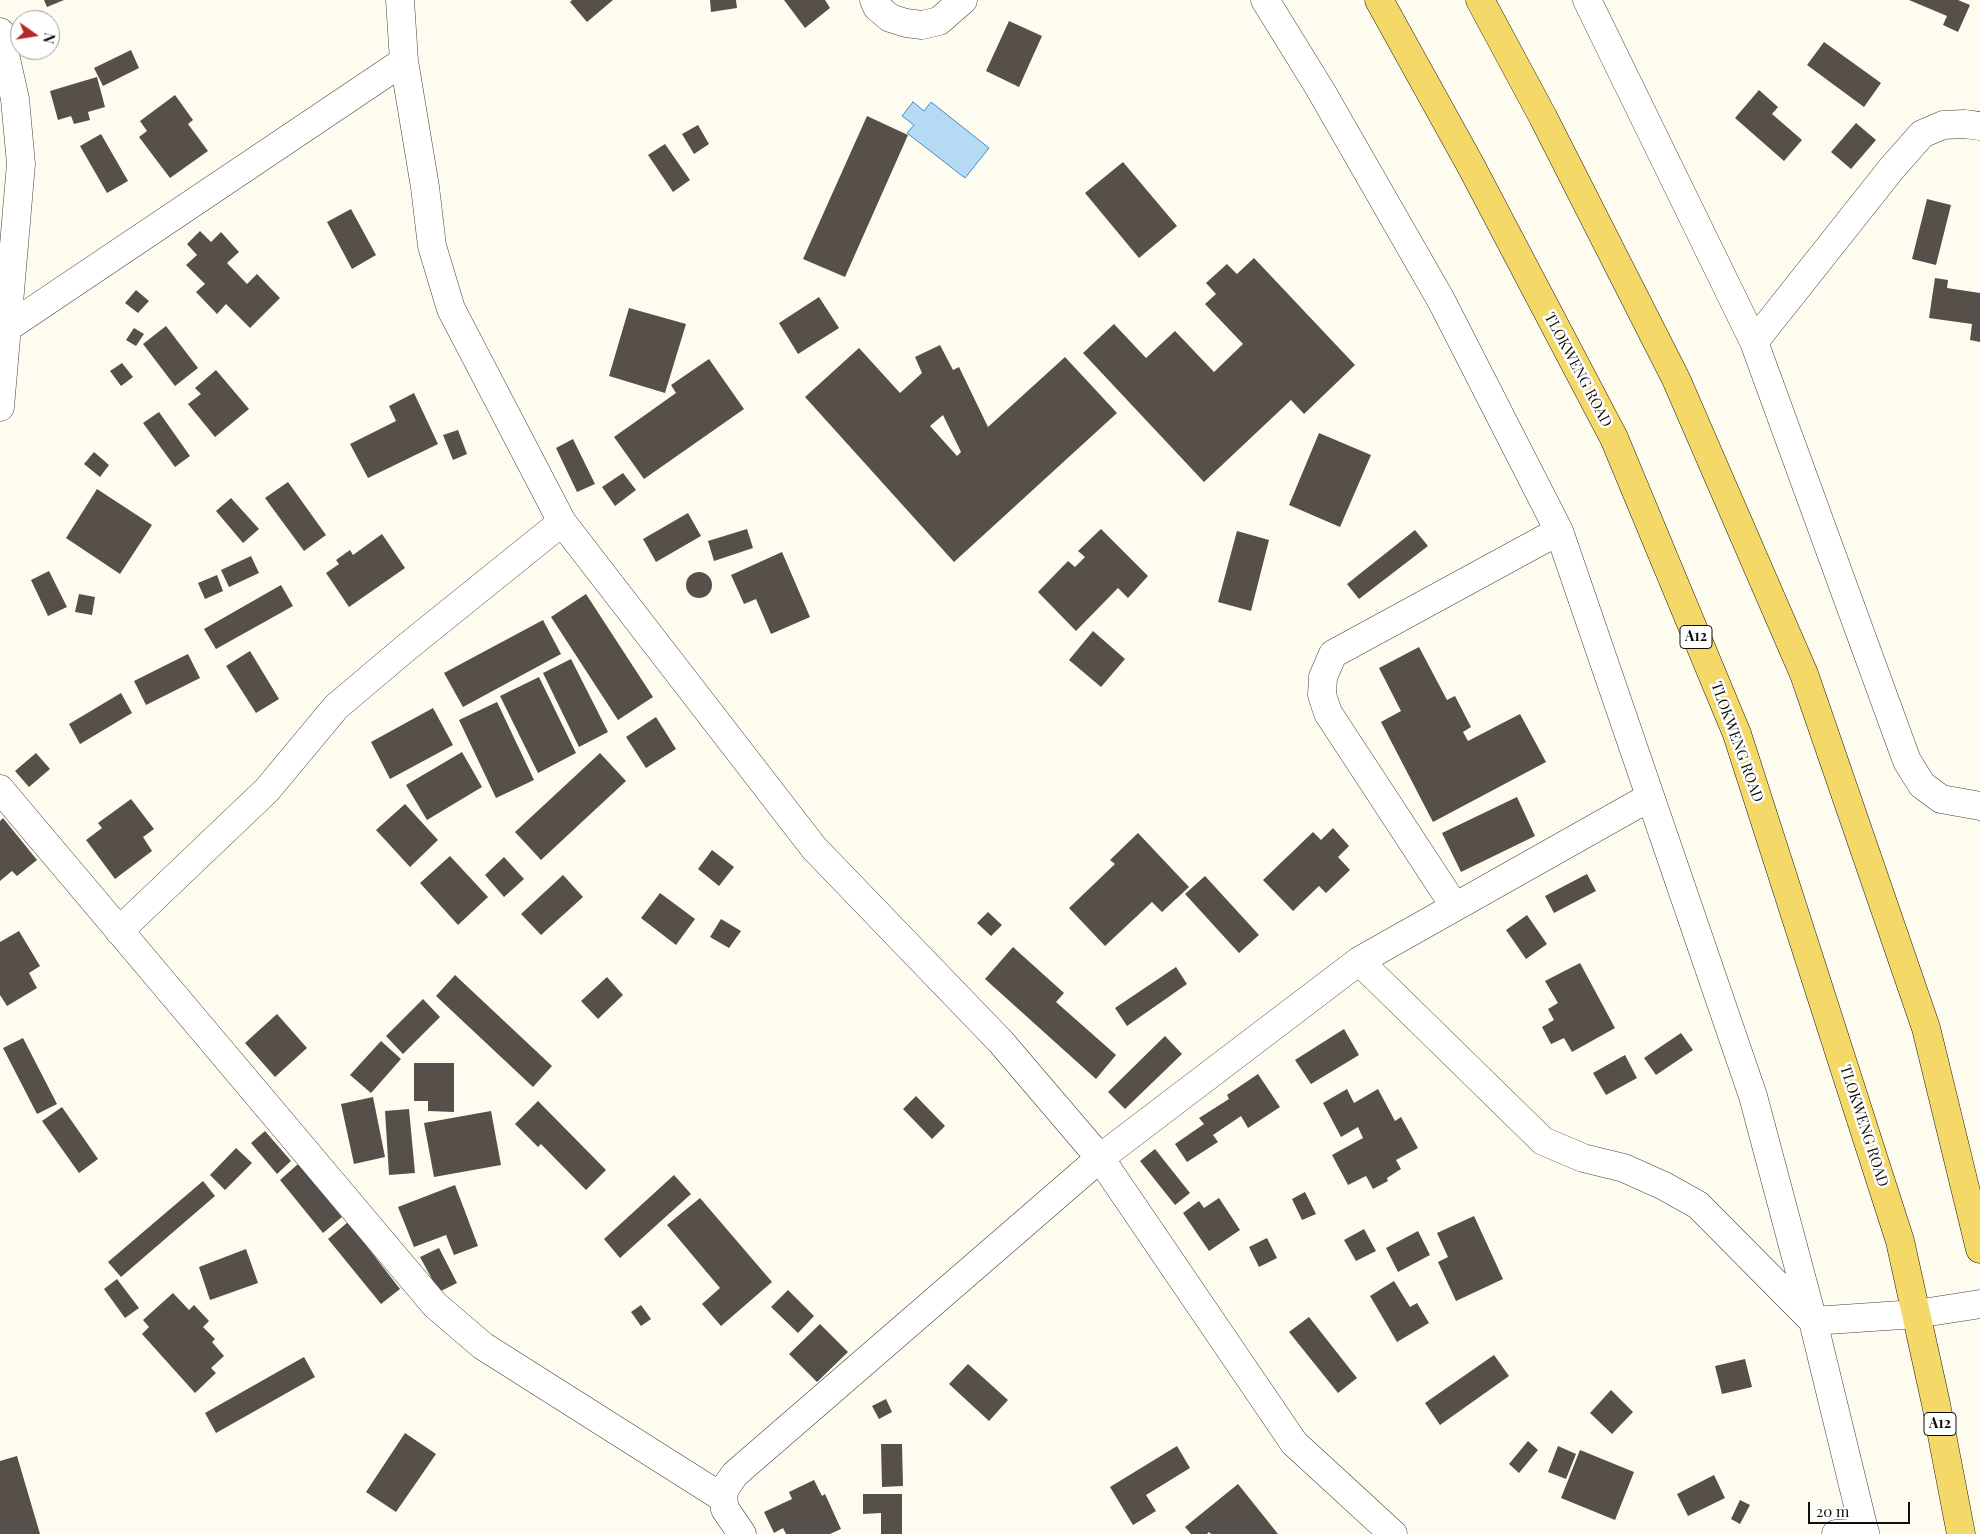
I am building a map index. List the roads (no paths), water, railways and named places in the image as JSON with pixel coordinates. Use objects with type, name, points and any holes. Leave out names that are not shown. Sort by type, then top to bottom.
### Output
[{"type":"main road","name":"TLOKWENG ROAD","points":[[1379,0],[1471,166],[1614,438],[1737,734],[1900,1241],[1936,1404],[1961,1534]]},
{"type":"main road","points":[[1480,0],[1543,117],[1676,379],[1804,674],[1926,1028],[1980,1249]]},
{"type":"street","points":[[400,0],[404,61],[425,187],[432,246],[450,309],[562,522],[814,848],[1001,1042],[1100,1158],[1294,1443],[1393,1534]]},
{"type":"street","points":[[874,0],[877,7],[890,18],[922,25],[939,21],[963,0]]},
{"type":"street","points":[[1265,0],[1320,89],[1441,300],[1559,531],[1753,1096],[1813,1321],[1865,1533],[1836,1534]]},
{"type":"street","points":[[1587,0],[1754,342],[1907,761],[1922,785],[1941,799],[1980,806]]},
{"type":"street","points":[[0,32],[15,99],[21,164],[0,407]]},
{"type":"street","points":[[7,328],[404,61]]},
{"type":"street","points":[[1754,342],[1892,168],[1922,134],[1943,125],[1965,124],[1980,126]]},
{"type":"street","points":[[119,931],[267,790],[336,707],[562,522]]},
{"type":"street","points":[[1455,907],[1328,713],[1322,694],[1323,677],[1332,654],[1559,531]]},
{"type":"street","points":[[0,789],[434,1305],[482,1346],[723,1498]]},
{"type":"street","points":[[742,1534],[725,1509],[723,1498],[725,1488],[735,1474],[1100,1158],[1359,961],[1650,797]]},
{"type":"street","points":[[1359,961],[1543,1141],[1583,1158],[1624,1168],[1698,1204],[1813,1321],[1916,1314],[1980,1304]]},
{"type":"water","points":[[913,102],[924,111],[931,102],[989,148],[965,178],[907,133],[914,125],[902,116]]}]
